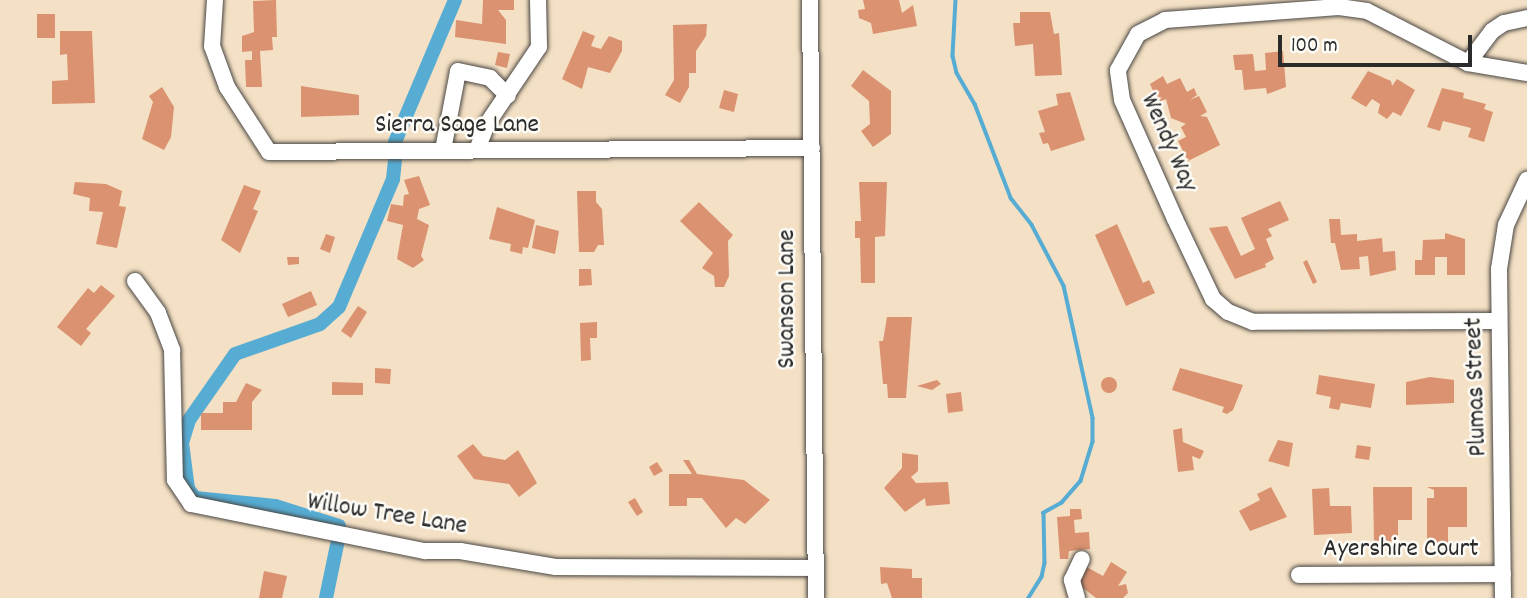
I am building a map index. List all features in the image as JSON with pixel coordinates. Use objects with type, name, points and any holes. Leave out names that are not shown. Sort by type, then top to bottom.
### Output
[{"type":"street","name":"Sierra Sage Lane","points":[[215,0],[212,46],[227,87],[269,152],[812,148]]},
{"type":"street","points":[[477,150],[487,124],[539,47],[538,0]]},
{"type":"street","name":"Swanson Lane","points":[[810,0],[816,598]]},
{"type":"street","name":"Wendy Way","points":[[1499,321],[1253,322],[1227,312],[1213,299],[1118,86],[1122,57],[1129,44],[1151,25],[1339,7],[1367,11],[1468,63],[1527,73]]},
{"type":"street","points":[[1468,63],[1492,31],[1504,23],[1527,18]]},
{"type":"street","points":[[443,150],[458,71],[490,78],[508,96]]},
{"type":"street","name":"Plumas Street","points":[[1503,598],[1504,431],[1499,321],[1501,244],[1527,180]]},
{"type":"street","name":"Willow Tree Lane","points":[[135,281],[158,313],[172,350],[175,480],[191,504],[425,551],[460,551],[556,567],[814,568]]},
{"type":"street","points":[[1077,598],[1072,580],[1082,559]]},
{"type":"street","name":"Ayershire Court","points":[[1299,575],[1503,574]]},
{"type":"building","points":[[276,0],[277,37],[272,37],[273,50],[260,51],[262,87],[246,87],[245,60],[252,60],[252,51],[242,52],[242,36],[254,32],[253,1]]},
{"type":"building","points":[[483,0],[514,0],[514,10],[498,10],[506,20],[506,44],[455,37],[456,20],[482,24]]},
{"type":"building","points":[[863,0],[899,0],[902,13],[913,5],[917,26],[873,34],[871,23],[859,18],[858,10],[865,9]]},
{"type":"building","points":[[1020,12],[1050,12],[1054,34],[1059,33],[1062,75],[1035,76],[1033,44],[1015,46],[1013,23],[1020,23]]},
{"type":"building","points":[[37,14],[55,14],[55,38],[37,38]]},
{"type":"building","points":[[707,24],[706,36],[696,51],[696,73],[689,73],[689,87],[680,103],[665,95],[674,80],[673,25]]},
{"type":"building","points":[[60,31],[92,31],[95,103],[52,104],[52,81],[68,80],[67,54],[60,55]]},
{"type":"building","points":[[583,31],[595,36],[591,46],[601,49],[609,36],[622,41],[622,51],[610,73],[588,67],[582,89],[562,79]]},
{"type":"building","points":[[1283,51],[1286,87],[1267,94],[1266,88],[1244,90],[1242,70],[1235,70],[1233,55],[1253,54],[1255,71],[1266,70],[1265,53]]},
{"type":"building","points":[[498,52],[510,54],[507,68],[495,65]]},
{"type":"building","points":[[863,70],[891,91],[891,134],[873,147],[861,131],[870,124],[869,101],[851,86]]},
{"type":"building","points":[[1368,71],[1391,81],[1392,86],[1397,79],[1415,90],[1401,116],[1393,112],[1387,119],[1378,113],[1380,104],[1372,99],[1366,107],[1351,98]]},
{"type":"building","points":[[1163,76],[1167,84],[1180,78],[1187,92],[1194,88],[1197,95],[1190,100],[1199,96],[1207,112],[1200,116],[1207,117],[1220,145],[1188,161],[1178,141],[1186,137],[1181,127],[1186,124],[1171,118],[1166,99],[1158,102],[1150,84]]},
{"type":"building","points":[[301,86],[359,95],[359,115],[301,117]]},
{"type":"building","points":[[162,87],[174,107],[171,137],[164,150],[142,139],[153,102],[149,96]]},
{"type":"building","points":[[1442,88],[1464,93],[1463,98],[1486,104],[1484,109],[1493,112],[1484,142],[1468,137],[1471,128],[1443,121],[1440,131],[1427,127]]},
{"type":"building","points":[[724,90],[738,94],[734,112],[719,108]]},
{"type":"building","points":[[1070,92],[1085,140],[1051,151],[1048,143],[1043,144],[1039,133],[1045,132],[1038,111],[1058,105],[1056,94]]},
{"type":"building","points":[[419,176],[430,205],[419,209],[417,219],[429,225],[421,256],[424,260],[413,268],[397,259],[403,225],[387,221],[391,204],[403,206],[404,195],[409,194],[404,180]]},
{"type":"building","points":[[75,182],[106,184],[122,191],[119,206],[126,207],[117,248],[96,244],[103,212],[89,211],[90,198],[73,194]]},
{"type":"building","points":[[859,182],[887,182],[885,236],[875,237],[875,283],[861,283],[860,238],[855,238],[855,221],[861,221]]},
{"type":"building","points":[[244,185],[261,191],[253,209],[258,211],[240,253],[221,240]]},
{"type":"building","points":[[577,191],[596,191],[596,202],[602,209],[604,245],[598,245],[594,252],[579,252]]},
{"type":"building","points":[[1280,201],[1289,220],[1268,229],[1272,236],[1266,239],[1274,259],[1265,264],[1266,267],[1235,279],[1209,228],[1227,226],[1241,256],[1255,249],[1241,218]]},
{"type":"building","points":[[699,202],[733,235],[728,241],[729,276],[724,287],[715,287],[714,276],[702,268],[713,253],[680,221]]},
{"type":"building","points":[[497,207],[535,220],[528,248],[523,247],[522,254],[510,251],[511,244],[489,239]]},
{"type":"building","points":[[1329,219],[1340,219],[1341,235],[1357,234],[1357,241],[1382,238],[1383,252],[1395,251],[1396,270],[1370,276],[1368,256],[1359,257],[1360,269],[1341,270],[1335,243],[1331,243]]},
{"type":"building","points":[[1117,224],[1143,283],[1149,280],[1155,293],[1126,306],[1095,235]]},
{"type":"building","points":[[536,225],[559,231],[555,254],[532,248]]},
{"type":"building","points":[[1445,233],[1465,239],[1465,275],[1447,275],[1447,257],[1435,257],[1435,275],[1415,275],[1415,260],[1422,260],[1423,240],[1445,239]]},
{"type":"building","points":[[326,234],[335,237],[330,253],[320,249]]},
{"type":"building","points":[[287,257],[299,257],[299,264],[288,265]]},
{"type":"building","points":[[1307,260],[1317,282],[1313,284],[1303,262]]},
{"type":"building","points":[[579,269],[591,269],[592,285],[579,286]]},
{"type":"building","points":[[101,285],[115,296],[86,329],[91,333],[81,346],[57,327],[88,288],[94,293]]},
{"type":"building","points":[[311,291],[317,305],[288,317],[282,304]]},
{"type":"building","points":[[358,306],[367,312],[351,338],[341,331]]},
{"type":"building","points":[[887,317],[912,317],[906,398],[888,398],[887,384],[883,384],[879,341],[883,341]]},
{"type":"building","points":[[597,322],[597,338],[590,338],[591,360],[581,361],[580,323]]},
{"type":"building","points":[[375,368],[391,369],[390,384],[375,383]]},
{"type":"building","points":[[1180,368],[1243,385],[1233,410],[1227,414],[1222,412],[1224,407],[1172,390]]},
{"type":"building","points":[[1319,375],[1375,384],[1371,408],[1341,403],[1339,410],[1329,408],[1331,397],[1316,394]]},
{"type":"building","points":[[1106,377],[1112,377],[1117,385],[1115,391],[1106,393],[1101,388],[1101,382]]},
{"type":"building","points":[[1430,377],[1454,380],[1454,403],[1406,405],[1406,382]]},
{"type":"building","points":[[937,380],[941,384],[932,390],[917,386]]},
{"type":"building","points":[[332,382],[363,383],[363,395],[332,395]]},
{"type":"building","points":[[246,383],[262,390],[252,402],[252,430],[201,430],[201,413],[223,413],[223,402],[236,402]]},
{"type":"building","points":[[961,392],[963,411],[948,413],[946,394]]},
{"type":"building","points":[[1182,428],[1183,442],[1204,451],[1200,459],[1192,456],[1194,470],[1178,472],[1173,430]]},
{"type":"building","points":[[1278,440],[1293,443],[1289,467],[1268,461]]},
{"type":"building","points":[[473,444],[483,456],[505,460],[518,450],[537,483],[519,497],[509,484],[474,479],[457,456]]},
{"type":"building","points":[[1357,445],[1371,447],[1369,460],[1355,458]]},
{"type":"building","points":[[902,453],[918,455],[918,471],[911,477],[916,483],[948,482],[950,504],[926,506],[925,498],[905,512],[884,488],[902,468]]},
{"type":"building","points":[[683,460],[689,460],[697,474],[744,480],[770,500],[745,524],[736,518],[726,528],[702,498],[687,498],[687,506],[669,506],[669,474],[692,474]]},
{"type":"building","points":[[657,462],[663,471],[654,476],[649,467]]},
{"type":"building","points":[[1271,487],[1287,517],[1250,531],[1239,511],[1260,500],[1257,494]]},
{"type":"building","points":[[1373,487],[1412,487],[1412,520],[1398,520],[1398,541],[1374,542]]},
{"type":"building","points":[[1427,487],[1467,487],[1467,527],[1448,527],[1448,544],[1427,544],[1427,498],[1434,498],[1434,490]]},
{"type":"building","points":[[1329,488],[1330,506],[1351,506],[1352,533],[1314,535],[1312,489]]},
{"type":"building","points":[[635,498],[643,512],[637,516],[628,502]]},
{"type":"building","points":[[1070,509],[1081,509],[1082,519],[1074,520],[1075,533],[1089,532],[1090,549],[1069,551],[1068,559],[1060,559],[1057,517],[1070,516]]},
{"type":"building","points":[[1111,562],[1127,572],[1118,586],[1126,584],[1128,593],[1123,598],[1096,598],[1074,581],[1083,565],[1103,576]]},
{"type":"building","points":[[880,567],[912,569],[912,578],[922,578],[922,598],[892,598],[887,583],[881,584]]},
{"type":"building","points":[[264,571],[287,576],[282,598],[259,598]]},
{"type":"waterway","points":[[395,142],[455,0]]},
{"type":"waterway","points":[[956,0],[953,56],[957,73],[975,104],[1011,198],[1032,225],[1064,286],[1093,418],[1093,442],[1081,481],[1062,503],[1044,513],[1045,563],[1042,577],[1029,598]]},
{"type":"waterway","points":[[339,526],[275,506],[195,498],[188,489],[182,443],[189,420],[235,354],[320,324],[339,307],[393,179],[395,159]]},
{"type":"waterway","points":[[326,598],[337,545]]}]
